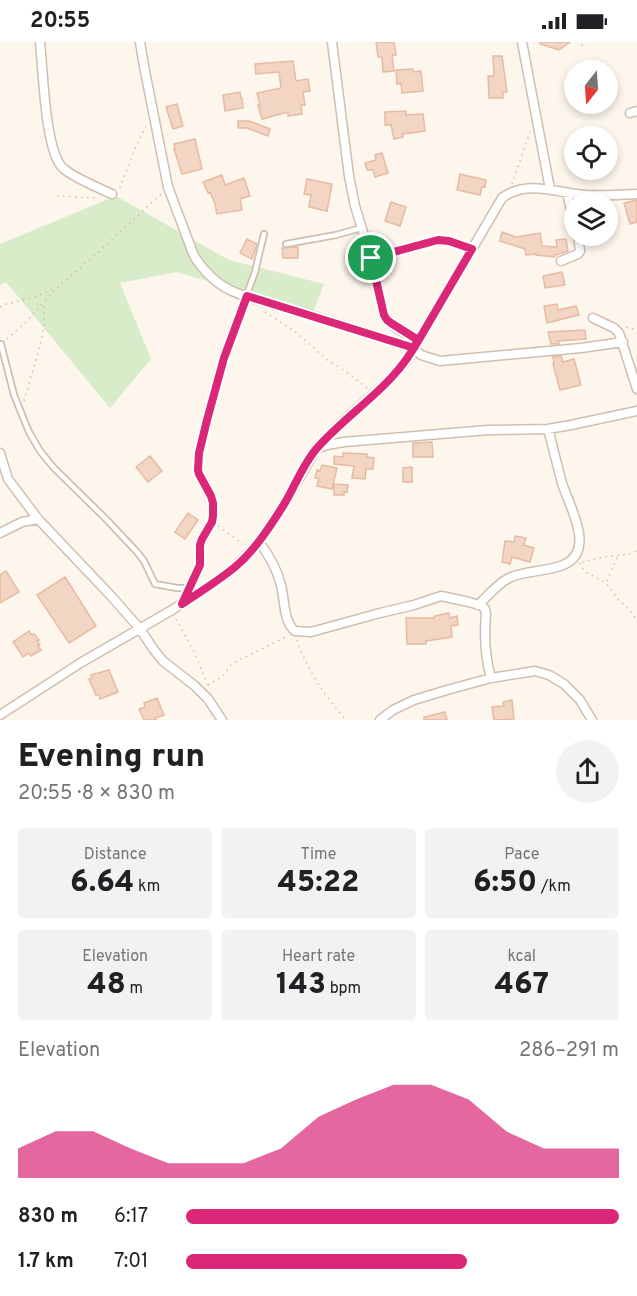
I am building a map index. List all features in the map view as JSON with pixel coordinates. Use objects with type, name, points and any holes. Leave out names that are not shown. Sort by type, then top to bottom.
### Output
[{"type":"street","points":[[40,42],[48,124],[57,162],[66,171],[112,194]]},
{"type":"street","points":[[140,42],[168,188],[187,240],[200,266],[219,283],[247,296],[414,348],[421,355],[440,361],[623,342]]},
{"type":"street","points":[[332,42],[348,177],[371,258],[381,304],[387,320],[418,340]]},
{"type":"street","points":[[522,42],[550,189]]},
{"type":"street","points":[[0,715],[72,668],[182,604],[236,566],[259,542],[316,449],[407,360],[502,198],[510,192],[532,188],[564,192]]},
{"type":"street","points":[[618,194],[637,194]]},
{"type":"street","points":[[371,258],[438,240],[449,241],[472,249]]},
{"type":"street","points":[[561,261],[578,254],[579,246]]},
{"type":"street","points":[[593,318],[617,330],[623,342],[637,389]]},
{"type":"street","points":[[316,449],[344,442],[488,430],[548,429],[637,411]]},
{"type":"street","points":[[478,605],[508,579],[578,560],[579,532],[562,485],[548,429]]},
{"type":"street","points":[[0,453],[8,479],[38,519],[112,597],[140,629],[163,661],[208,699],[222,720]]},
{"type":"street","points":[[0,533],[22,522],[38,519]]},
{"type":"street","points":[[259,542],[274,565],[281,586],[286,615],[294,630],[311,632],[320,630],[441,596],[478,605],[484,609],[486,614],[485,648],[491,678]]},
{"type":"street","points":[[380,720],[393,710],[414,700],[491,678],[535,671],[549,675],[564,684],[580,700],[592,720]]},
{"type":"lane","points":[[286,244],[361,228]]},
{"type":"lane","points":[[182,604],[200,565],[200,545],[213,516],[211,496],[198,470],[199,453],[224,358],[247,296],[264,234]]},
{"type":"lane","points":[[1,344],[9,379],[20,411],[40,451],[137,552],[149,570],[152,581],[158,585],[188,588]]},
{"type":"path","points":[[57,196],[105,197],[119,188],[153,112]]},
{"type":"path","points":[[510,192],[531,130]]},
{"type":"path","points":[[1,344],[18,330],[57,288],[168,188]]},
{"type":"path","points":[[0,307],[57,288]]},
{"type":"path","points":[[20,411],[42,339],[44,302]]},
{"type":"path","points":[[261,310],[297,333],[326,359],[374,394]]},
{"type":"path","points":[[212,522],[251,550]]},
{"type":"path","points":[[637,552],[578,560],[586,572],[606,583],[637,621]]},
{"type":"path","points":[[606,583],[618,555]]},
{"type":"path","points":[[172,610],[208,685],[208,699]]},
{"type":"path","points":[[208,685],[223,676],[231,665],[288,636],[294,630],[301,653],[311,672],[346,720]]},
{"type":"green space","points":[[116,196],[229,260],[324,284],[313,313],[177,272],[120,283],[151,359],[110,408],[6,282],[0,285],[0,244]]},
{"type":"building","points":[[376,42],[394,42],[396,55],[392,55],[394,71],[383,72],[382,57],[378,57]]},
{"type":"building","points":[[540,42],[570,42],[559,50],[540,44]]},
{"type":"building","points":[[493,56],[502,56],[507,92],[503,92],[503,98],[489,98],[488,76],[494,74]]},
{"type":"building","points":[[293,61],[296,81],[308,79],[310,91],[303,92],[305,105],[301,105],[302,114],[288,116],[288,112],[262,119],[257,93],[281,88],[279,72],[256,74],[255,64]]},
{"type":"building","points":[[413,69],[413,72],[421,71],[423,91],[402,93],[401,83],[397,84],[396,70]]},
{"type":"building","points":[[240,92],[243,108],[225,111],[223,95]]},
{"type":"building","points":[[177,104],[183,126],[173,129],[166,107]]},
{"type":"building","points":[[406,111],[406,115],[423,114],[425,131],[403,134],[403,137],[394,139],[391,125],[385,125],[385,112]]},
{"type":"building","points":[[238,121],[249,121],[270,129],[268,136],[247,128],[238,128]]},
{"type":"building","points":[[195,139],[202,169],[182,174],[174,144]]},
{"type":"building","points":[[382,153],[388,173],[375,177],[373,170],[367,170],[365,163],[376,160],[375,155]]},
{"type":"building","points":[[460,174],[486,180],[480,195],[457,190]]},
{"type":"building","points":[[222,175],[225,185],[244,178],[250,196],[240,199],[242,210],[217,214],[210,192],[208,193],[203,182]]},
{"type":"building","points":[[307,179],[332,184],[327,211],[309,207],[311,195],[304,194]]},
{"type":"building","points":[[637,200],[637,222],[630,224],[624,203]]},
{"type":"building","points":[[391,202],[406,207],[400,226],[385,221]]},
{"type":"building","points":[[502,232],[516,237],[540,233],[542,246],[557,247],[556,240],[564,239],[564,246],[567,246],[568,251],[555,255],[555,257],[526,255],[525,249],[500,241]]},
{"type":"building","points":[[247,239],[257,244],[252,259],[240,253]]},
{"type":"building","points":[[298,247],[298,258],[283,258],[282,248]]},
{"type":"building","points":[[562,272],[565,285],[545,288],[543,276]]},
{"type":"building","points":[[557,304],[558,310],[576,306],[579,315],[547,323],[544,306]]},
{"type":"building","points":[[585,330],[586,339],[558,341],[559,344],[551,344],[548,332]]},
{"type":"building","points":[[561,356],[563,362],[574,359],[581,385],[560,390],[553,357]]},
{"type":"building","points":[[432,442],[433,457],[413,457],[413,443]]},
{"type":"building","points":[[343,453],[367,454],[367,457],[374,458],[373,469],[366,469],[365,479],[352,478],[354,466],[334,464],[334,456],[343,457]]},
{"type":"building","points":[[150,456],[162,471],[148,482],[136,467]]},
{"type":"building","points":[[322,465],[337,468],[332,489],[317,486],[319,479],[315,478],[317,470],[320,471]]},
{"type":"building","points":[[412,467],[412,482],[403,482],[403,468]]},
{"type":"building","points":[[334,484],[348,485],[347,492],[344,492],[344,495],[334,495]]},
{"type":"building","points":[[188,513],[198,520],[185,539],[175,532]]},
{"type":"building","points":[[515,536],[526,538],[524,545],[534,548],[530,562],[512,557],[510,564],[502,562],[505,541],[514,542]]},
{"type":"building","points":[[6,571],[19,592],[0,603],[0,575]]},
{"type":"building","points":[[65,577],[96,626],[69,643],[37,595]]},
{"type":"building","points":[[449,613],[450,618],[457,616],[458,625],[451,626],[452,637],[426,641],[426,644],[407,644],[406,618],[434,618],[434,616]]},
{"type":"building","points":[[29,631],[39,640],[37,641],[40,645],[38,646],[41,650],[31,656],[29,653],[23,657],[13,642]]},
{"type":"building","points":[[109,670],[118,692],[100,699],[89,679],[92,678],[91,675]]},
{"type":"building","points":[[157,698],[164,715],[155,718],[156,720],[144,720],[139,709],[145,707],[144,703]]},
{"type":"building","points":[[512,700],[514,719],[494,720],[492,707],[504,706],[503,702]]},
{"type":"building","points":[[445,712],[447,720],[424,720],[424,717]]},
{"type":"route","points":[[371,258],[384,315],[391,323],[418,340],[414,348],[407,360],[390,379],[344,420],[316,449],[259,542],[236,566],[182,604],[200,565],[200,545],[213,516],[211,496],[198,470],[199,453],[224,358],[247,296],[414,348],[472,249],[449,241],[438,240],[371,258]]}]
